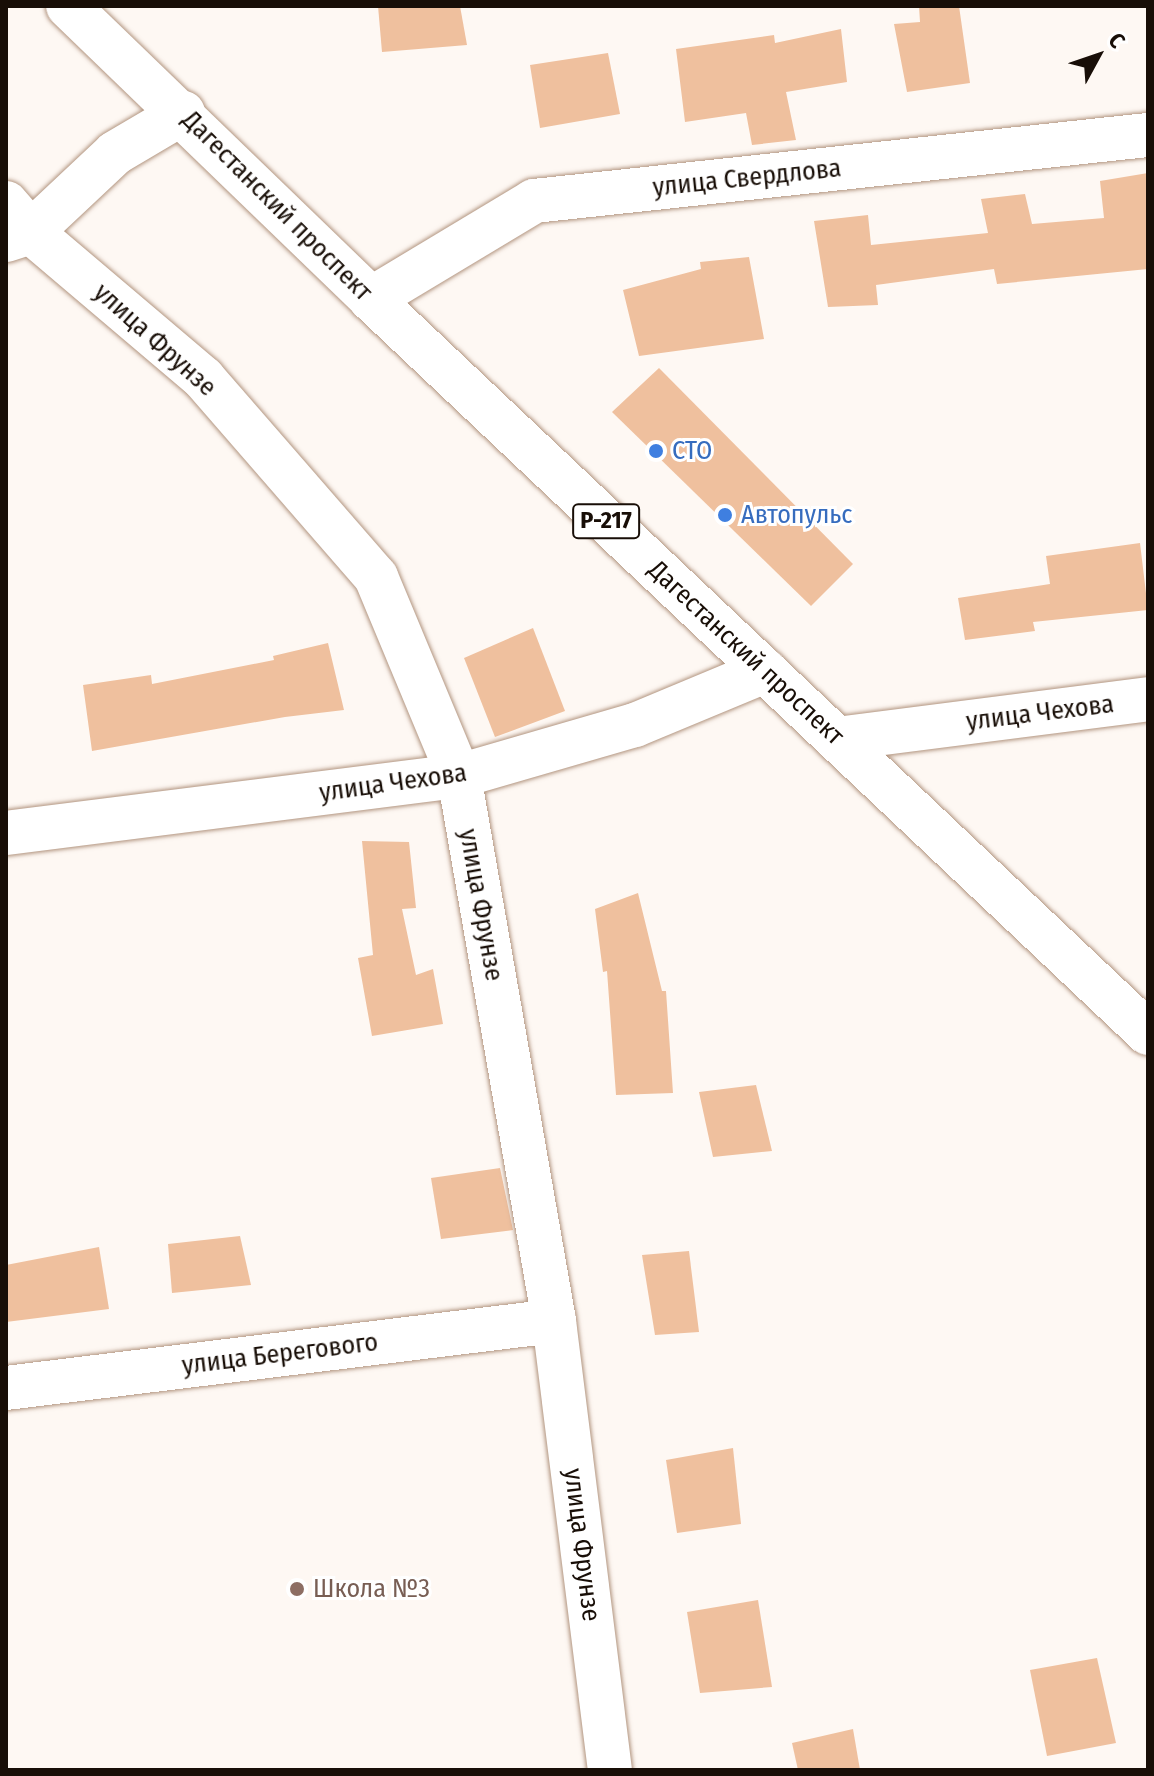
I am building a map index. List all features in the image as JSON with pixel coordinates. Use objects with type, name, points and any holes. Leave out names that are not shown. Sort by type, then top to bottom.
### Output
[{"type":"main road","name":"Дагестанский проспект","points":[[68,6],[183,113],[371,299],[1148,1033]]},
{"type":"main road","points":[[14,225],[115,153],[183,113]]},
{"type":"main road","name":"улица Свердлова","points":[[371,299],[534,201],[1148,135]]},
{"type":"main road","name":"улица Фрунзе","points":[[14,225],[203,378],[376,577],[459,776],[554,1321],[610,1770]]},
{"type":"main road","name":"улица Чехова","points":[[6,833],[459,776],[635,725],[765,671]]},
{"type":"main road","name":"улица Чехова","points":[[837,739],[1148,699]]},
{"type":"main road","name":"улица Берегового","points":[[6,1388],[554,1321]]},
{"type":"building","points":[[378,6],[460,6],[467,45],[382,52]]},
{"type":"building","points":[[919,6],[959,6],[970,83],[907,92],[894,24],[920,22]]},
{"type":"building","points":[[841,29],[847,82],[786,92],[796,140],[752,145],[746,113],[685,122],[676,49],[774,35],[775,43]]},
{"type":"building","points":[[608,53],[620,114],[540,128],[530,65]]},
{"type":"building","points":[[1148,173],[1148,269],[997,284],[994,269],[876,285],[878,305],[828,307],[814,221],[868,215],[871,245],[988,233],[981,199],[1025,194],[1032,224],[1104,218],[1100,181]]},
{"type":"building","points":[[749,257],[764,339],[639,356],[623,290],[701,269],[700,262]]},
{"type":"building","points":[[659,368],[853,564],[811,606],[612,412]]},
{"type":"building","points":[[1140,543],[1148,610],[1033,622],[1035,631],[965,640],[958,598],[1050,584],[1046,556]]},
{"type":"building","points":[[533,628],[565,711],[495,737],[464,658]]},
{"type":"building","points":[[328,643],[344,710],[285,717],[92,751],[83,685],[151,675],[152,684],[274,660],[273,656]]},
{"type":"building","points":[[362,841],[409,842],[416,908],[402,909],[416,975],[433,969],[443,1024],[372,1036],[358,958],[373,955]]},
{"type":"building","points":[[638,893],[662,991],[666,991],[673,1093],[616,1095],[607,971],[603,972],[595,909]]},
{"type":"building","points":[[756,1085],[772,1151],[713,1157],[699,1092]]},
{"type":"building","points":[[500,1168],[513,1230],[441,1239],[431,1178]]},
{"type":"building","points":[[240,1236],[251,1285],[172,1293],[168,1244]]},
{"type":"building","points":[[99,1247],[109,1309],[6,1322],[6,1265]]},
{"type":"building","points":[[689,1251],[699,1332],[655,1335],[642,1255]]},
{"type":"building","points":[[733,1448],[741,1524],[677,1533],[666,1460]]},
{"type":"building","points":[[758,1600],[772,1687],[700,1693],[687,1612]]},
{"type":"building","points":[[1097,1658],[1116,1743],[1047,1756],[1030,1670]]},
{"type":"building","points":[[853,1729],[860,1770],[798,1770],[792,1743]]},
{"type":"place","name":"СТО","points":[[656,451]]},
{"type":"place","name":"Автопульс","points":[[725,515]]},
{"type":"place","name":"Школа №3","points":[[297,1589]]}]
